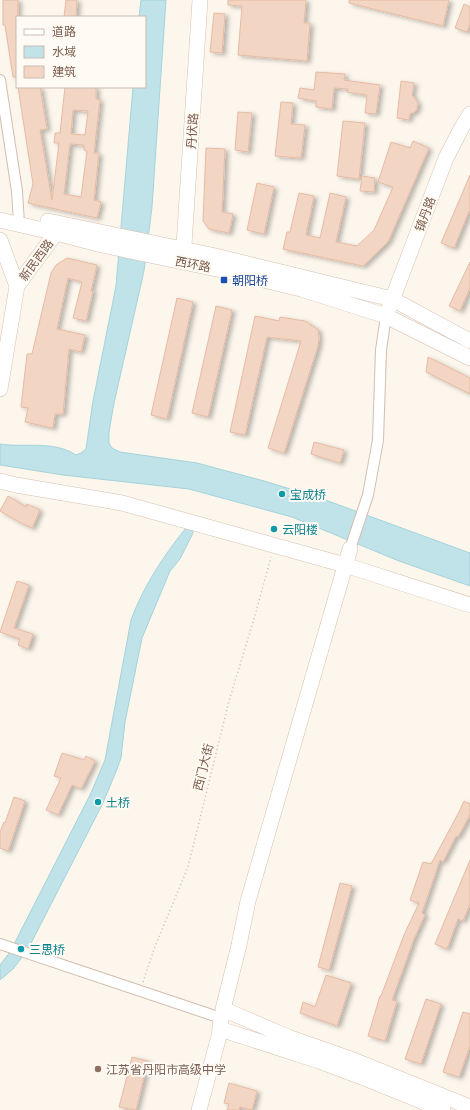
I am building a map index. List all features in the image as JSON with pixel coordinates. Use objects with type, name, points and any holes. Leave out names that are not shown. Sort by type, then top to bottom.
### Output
[{"type":"street","name":"丹伏路","points":[[184,256],[200,0]]},
{"type":"street","points":[[0,80],[17,191],[18,220]]},
{"type":"street","name":"镇丹路","points":[[386,316],[446,158],[469,117]]},
{"type":"street","name":"西环路","points":[[0,211],[18,220],[56,233],[104,239]]},
{"type":"street","name":"西环路","points":[[0,220],[18,220],[153,250],[392,299],[470,341]]},
{"type":"street","name":"新民西路","points":[[0,389],[17,286],[56,233]]},
{"type":"street","name":"新民西路","points":[[0,240],[17,286]]},
{"type":"street","name":"西环路","points":[[184,256],[226,271],[301,289],[386,316],[470,358]]},
{"type":"street","points":[[199,1110],[248,902],[345,565],[368,495],[378,440],[381,350],[386,316]]},
{"type":"street","points":[[0,481],[122,503],[345,565],[470,605]]},
{"type":"street","points":[[0,944],[221,1018],[288,1037],[348,1058],[470,1107]]},
{"type":"street","points":[[221,1018],[443,1110]]},
{"type":"path","name":"西门大街","points":[[140,990],[154,949],[188,867],[229,701],[274,546]]},
{"type":"water","points":[[141,0],[166,0],[152,207],[144,271],[114,403],[109,432],[109,443],[112,448],[120,452],[197,463],[320,498],[470,553],[470,586],[399,561],[292,517],[189,489],[63,475],[0,465],[0,444],[48,446],[67,450],[76,455],[86,449],[93,401],[116,286],[133,88],[146,88],[146,16],[139,16]]},
{"type":"water","points":[[186,528],[193,529],[193,533],[180,559],[170,571],[142,638],[125,722],[121,758],[117,769],[103,803],[27,951],[13,969],[0,980],[0,965],[10,952],[90,795],[105,760],[131,620],[155,572]]},
{"type":"building","points":[[3,0],[18,0],[18,16],[16,16],[16,77],[13,77],[5,25],[3,25]]},
{"type":"building","points":[[66,0],[77,0],[76,16],[64,16]]},
{"type":"building","points":[[228,0],[306,0],[304,23],[310,23],[307,61],[238,55],[242,6],[228,5]]},
{"type":"building","points":[[349,0],[449,0],[443,26],[349,3]]},
{"type":"building","points":[[464,4],[470,7],[470,24],[467,32],[455,28]]},
{"type":"building","points":[[214,13],[225,14],[222,53],[210,52]]},
{"type":"building","points":[[316,72],[345,74],[344,80],[380,85],[376,114],[365,113],[367,95],[347,92],[348,89],[334,88],[332,109],[316,107],[316,101],[298,98],[300,88],[314,90]]},
{"type":"building","points":[[401,81],[414,83],[412,95],[418,103],[415,112],[410,114],[409,120],[397,118]]},
{"type":"building","points":[[18,88],[40,88],[47,129],[40,130],[52,200],[59,143],[54,143],[55,133],[60,133],[65,88],[96,88],[96,99],[100,100],[94,153],[99,153],[94,200],[101,202],[97,218],[28,203],[33,184]],"holes":[[[73,110],[88,111],[85,135],[71,134]],[[70,144],[84,145],[84,150],[87,151],[81,197],[64,194]]]},
{"type":"building","points":[[281,102],[293,103],[291,124],[305,125],[301,158],[275,156]]},
{"type":"building","points":[[238,112],[252,113],[248,152],[235,150]]},
{"type":"building","points":[[343,121],[365,123],[359,179],[337,176]]},
{"type":"building","points":[[413,141],[429,148],[388,242],[363,266],[283,249],[287,232],[290,232],[299,193],[314,196],[306,235],[320,238],[330,193],[346,197],[336,242],[357,246],[374,230],[393,187],[378,182],[391,142],[410,148]]},
{"type":"building","points":[[206,148],[225,149],[222,212],[233,214],[229,233],[209,229],[203,221]]},
{"type":"building","points":[[470,175],[470,209],[454,248],[441,243]]},
{"type":"building","points":[[362,176],[375,178],[374,192],[360,191]]},
{"type":"building","points":[[257,183],[274,187],[264,234],[247,230]]},
{"type":"building","points":[[67,258],[97,265],[86,321],[73,318],[82,282],[68,278],[57,329],[85,335],[81,352],[69,349],[63,414],[55,414],[53,428],[25,422],[28,408],[21,407],[27,354],[32,354],[51,273],[56,265]]},
{"type":"building","points":[[470,262],[470,288],[460,311],[449,306]]},
{"type":"building","points":[[177,298],[193,302],[167,419],[151,415]]},
{"type":"building","points":[[216,306],[232,310],[208,417],[192,413]]},
{"type":"building","points":[[255,316],[279,321],[280,317],[305,321],[318,330],[318,346],[284,453],[268,448],[301,341],[267,337],[245,435],[230,432]]},
{"type":"building","points":[[428,357],[470,378],[470,394],[426,372]]},
{"type":"building","points":[[314,442],[344,450],[340,463],[311,454]]},
{"type":"building","points":[[8,496],[26,507],[27,504],[40,510],[32,528],[0,511]]},
{"type":"building","points":[[17,581],[29,585],[14,628],[33,634],[28,649],[18,645],[20,639],[0,632]]},
{"type":"building","points":[[62,753],[84,760],[86,756],[95,761],[81,789],[72,785],[58,815],[46,810],[61,778],[54,776]]},
{"type":"building","points":[[14,797],[25,801],[8,851],[0,848],[0,832],[4,822],[5,823]]},
{"type":"building","points":[[464,801],[470,804],[470,815],[458,837],[456,836],[443,862],[440,860],[422,913],[425,915],[414,939],[392,1000],[397,1001],[385,1041],[368,1036],[380,996],[404,935],[419,903],[410,900],[423,862],[431,864]]},
{"type":"building","points":[[470,860],[470,904],[463,921],[458,919],[447,949],[435,944]]},
{"type":"building","points":[[340,883],[352,886],[329,970],[318,967]]},
{"type":"building","points":[[326,975],[351,983],[337,1026],[300,1013],[303,1002],[315,1007]]},
{"type":"building","points":[[426,999],[441,1004],[421,1064],[405,1059]]},
{"type":"building","points":[[463,1012],[470,1014],[470,1046],[459,1077],[443,1072]]},
{"type":"building","points":[[132,1057],[148,1061],[136,1110],[119,1107]]},
{"type":"building","points":[[229,1083],[257,1091],[252,1110],[240,1107],[239,1110],[227,1110],[229,1104],[224,1103]]},
{"type":"place","name":"朝阳桥","points":[[224,280]]},
{"type":"place","name":"宝成桥","points":[[282,494]]},
{"type":"place","name":"云阳楼","points":[[274,529]]},
{"type":"place","name":"土桥","points":[[98,802]]},
{"type":"place","name":"三思桥","points":[[21,949]]},
{"type":"place","name":"江苏省丹阳市高级中学","points":[[98,1069]]}]
